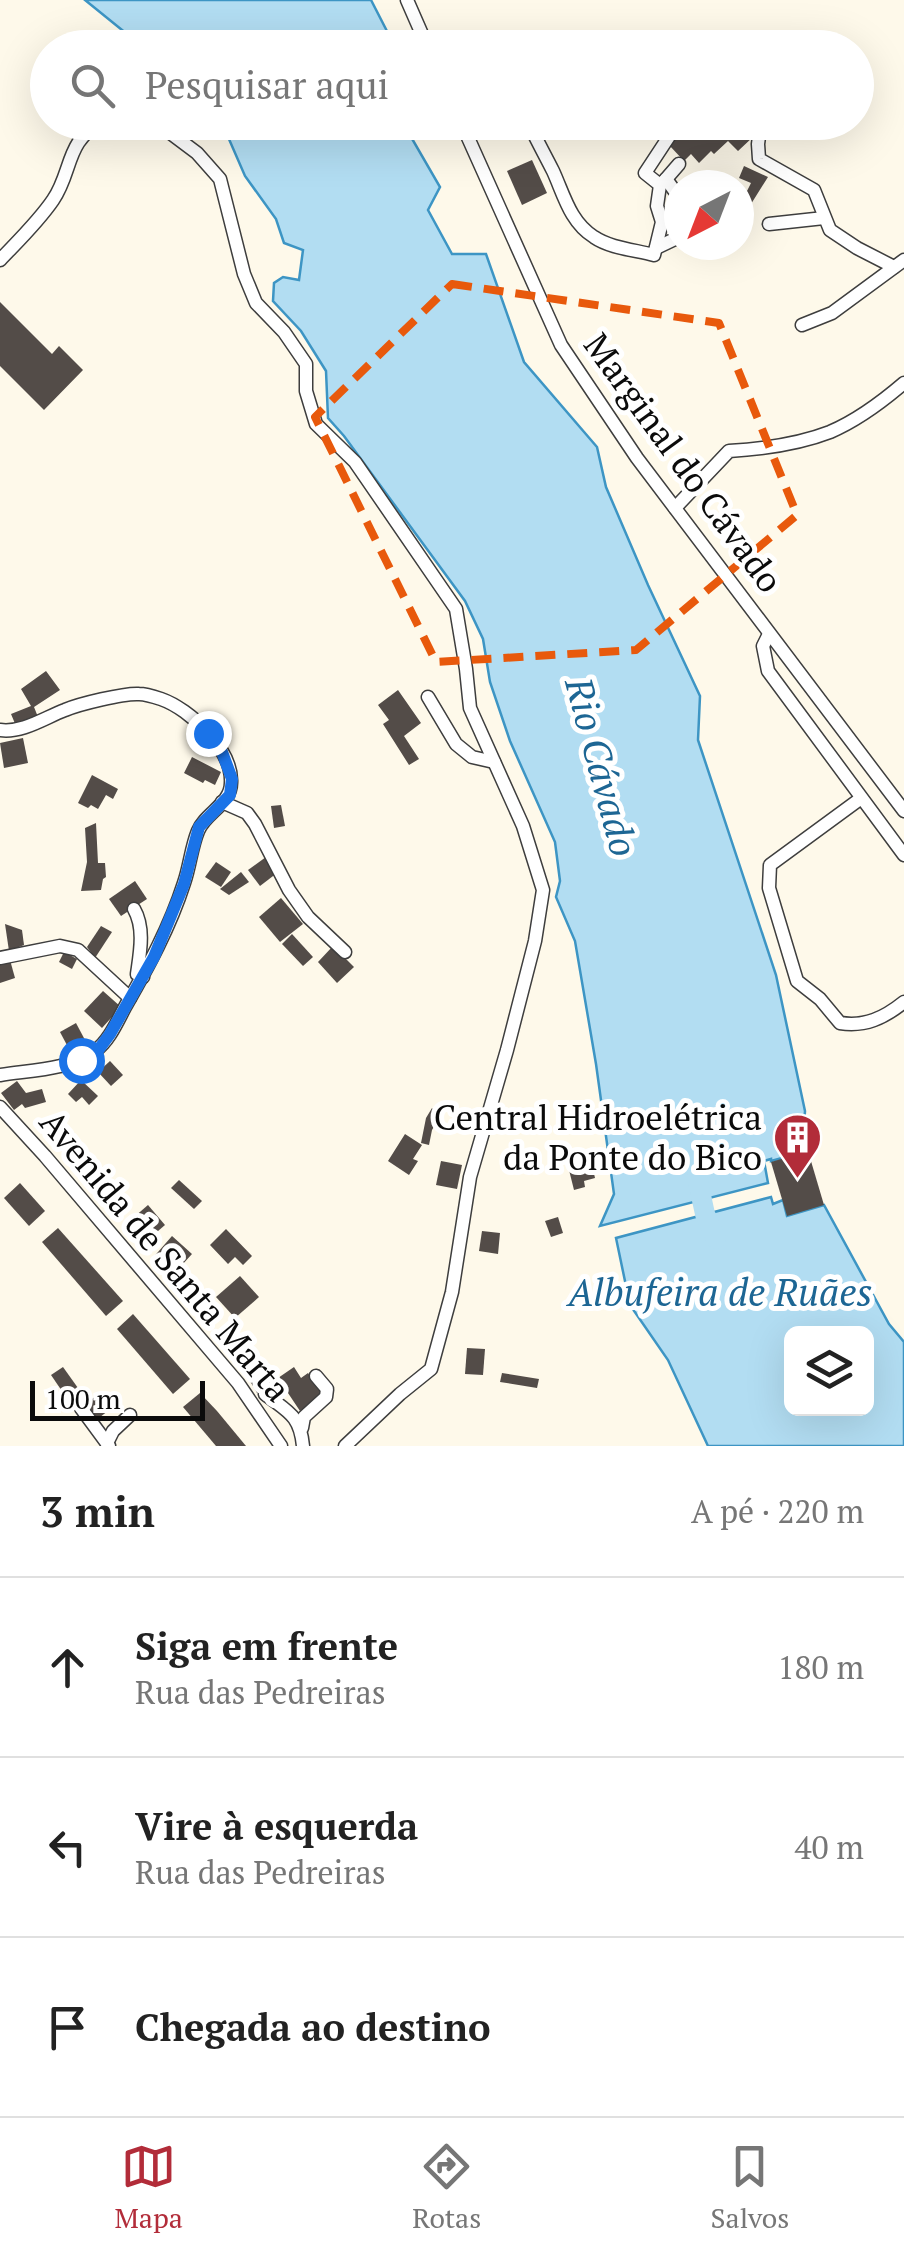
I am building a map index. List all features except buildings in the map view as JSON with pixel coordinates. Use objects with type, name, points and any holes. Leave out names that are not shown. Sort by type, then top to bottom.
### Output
[{"type":"street","points":[[407,0],[420,30]]},
{"type":"street","points":[[0,260],[54,200],[79,140]]},
{"type":"street","points":[[180,140],[220,180],[244,274],[256,303],[284,332],[306,364],[306,391],[316,424],[355,462],[456,609],[470,708],[523,826],[543,890],[508,1050],[470,1177],[452,1292],[431,1369],[345,1446]]},
{"type":"street","name":"Marginal do Cávado","points":[[468,140],[560,344],[637,458],[904,811]]},
{"type":"street","points":[[537,140],[568,208],[594,238],[620,247],[655,251],[664,246]]},
{"type":"street","points":[[663,182],[645,174],[667,140]]},
{"type":"street","points":[[759,140],[759,159],[814,190],[830,230],[857,248],[899,263]]},
{"type":"street","points":[[655,251],[662,222],[657,206],[663,182],[679,164]]},
{"type":"street","points":[[769,224],[824,218]]},
{"type":"street","points":[[802,325],[832,314],[899,263]]},
{"type":"street","points":[[674,508],[728,451],[760,449],[827,433],[904,383]]},
{"type":"street","points":[[769,634],[763,646],[768,672],[904,855]]},
{"type":"street","points":[[0,730],[10,731],[67,709],[139,694],[187,712],[222,752],[232,779],[230,795],[199,827],[184,884],[154,957],[99,1049],[64,1065],[0,1074]]},
{"type":"street","points":[[428,697],[456,744],[472,757],[494,762]]},
{"type":"street","points":[[860,799],[770,865],[770,888],[796,981],[820,999],[840,1023],[856,1026],[884,1017],[904,1002]]},
{"type":"street","points":[[222,802],[247,814],[289,890],[308,916],[346,952]]},
{"type":"street","points":[[134,909],[140,928],[137,974],[143,977]]},
{"type":"street","points":[[0,958],[60,946],[78,950],[130,998]]},
{"type":"street","name":"Avenida de Santa Marta","points":[[0,1107],[238,1383],[281,1446]]},
{"type":"street","points":[[304,1446],[304,1417],[326,1397],[327,1390],[316,1376]]},
{"type":"street","points":[[265,1394],[302,1428]]},
{"type":"street","points":[[81,1408],[108,1444]]},
{"type":"street","points":[[108,1444],[113,1432],[130,1415]]},
{"type":"highlighted area","points":[[452,284],[719,323],[797,515],[636,650],[436,662],[315,417]]},
{"type":"water","points":[[85,0],[371,0],[386,30],[122,30]]},
{"type":"water","points":[[229,140],[413,140],[440,187],[428,210],[452,254],[486,254],[524,362],[597,447],[606,487],[700,696],[698,740],[776,975],[805,1111],[803,1140],[808,1151],[764,1161],[768,1183],[600,1226],[614,1194],[575,941],[556,897],[560,881],[555,842],[510,741],[490,682],[483,639],[465,601],[328,418],[326,371],[301,331],[273,301],[274,283],[283,277],[299,280],[303,250],[284,243],[276,219],[245,176]]},
{"type":"water","name":"Albufeira de Ruães","points":[[771,1197],[773,1204],[783,1200],[787,1216],[824,1205],[889,1324],[904,1342],[904,1446],[708,1446],[668,1360],[630,1305],[616,1238]]},
{"type":"waterway","name":"Rio Cávado","points":[[697,1177],[705,1214],[716,1239]]},
{"type":"place","name":"Central Hidroelétrica da Ponte do Bico","points":[[797,1180]]},
{"type":"route","points":[[81,1060],[99,1049],[110,1034],[154,957],[184,884],[199,827],[230,795],[232,779],[222,752],[208,733]]}]
